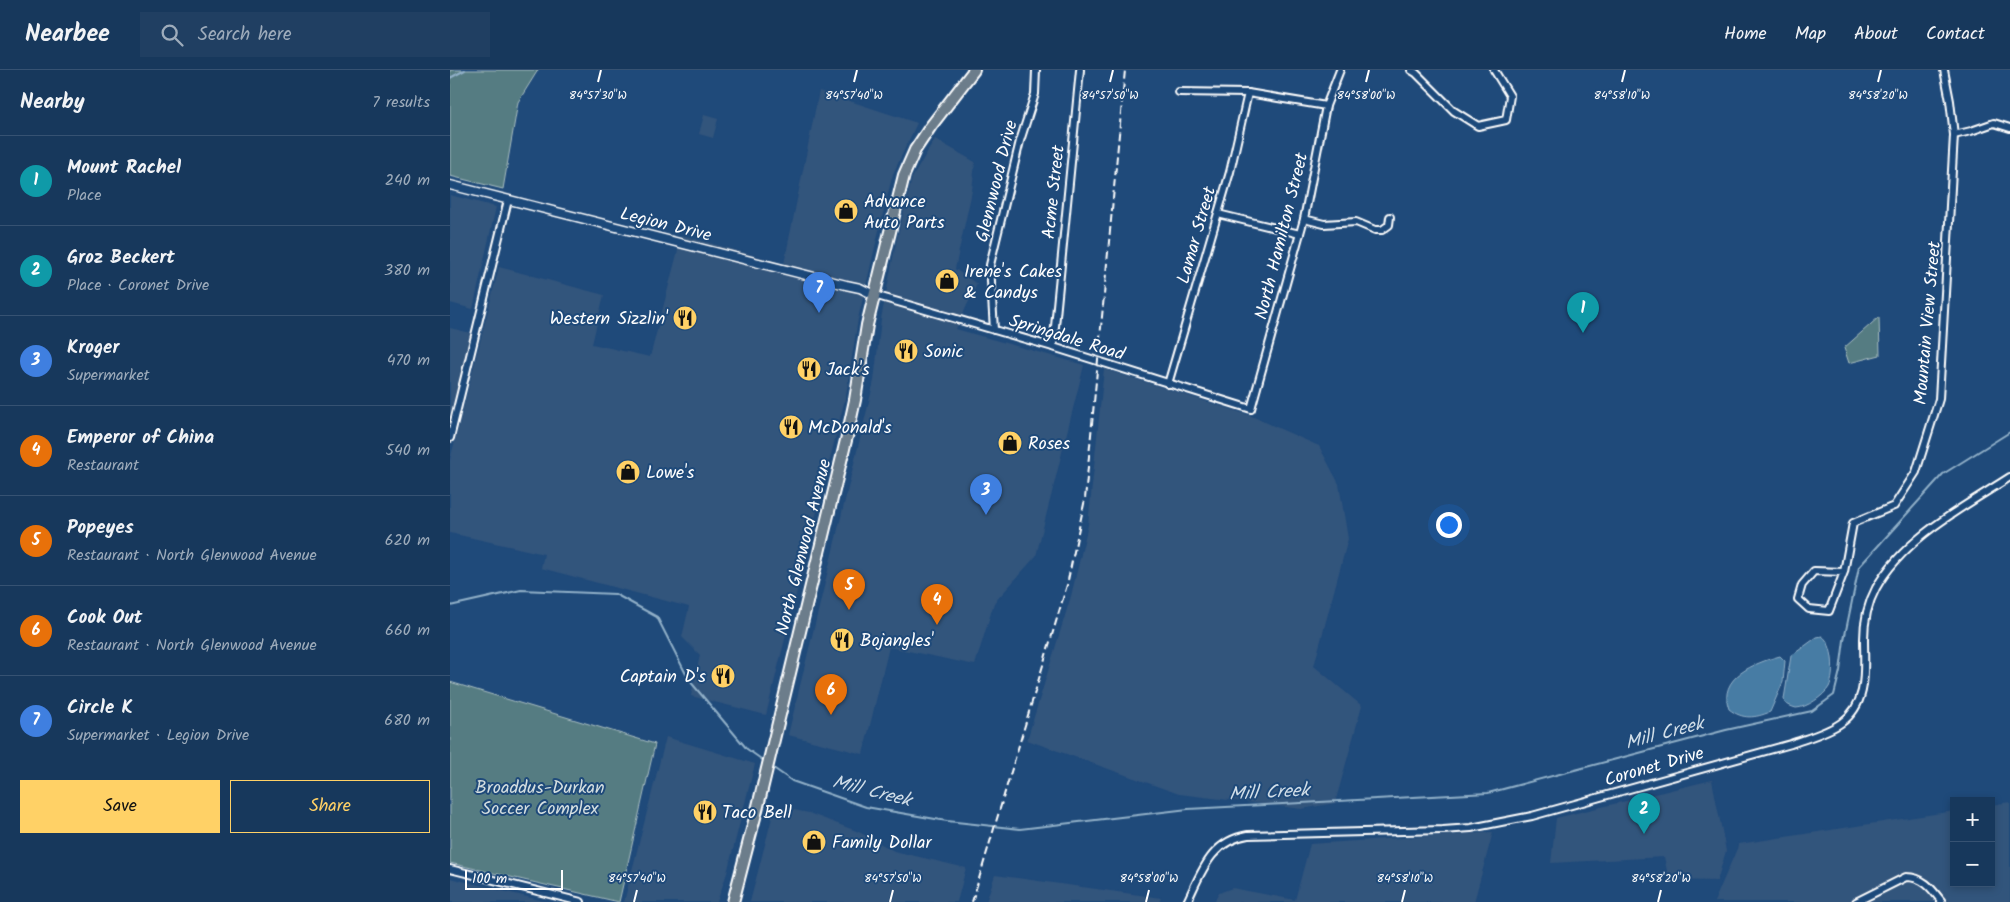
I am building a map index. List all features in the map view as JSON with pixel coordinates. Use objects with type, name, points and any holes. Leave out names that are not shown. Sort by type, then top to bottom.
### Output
[{"type":"main road","name":"North Glenwood Avenue","points":[[733,902],[758,806],[855,400],[874,295],[904,175],[916,150],[931,126],[974,70]]},
{"type":"street","name":"Glennwood Drive","points":[[994,330],[990,264],[1020,141],[1035,94],[1036,70]]},
{"type":"street","name":"Acme Street","points":[[1052,347],[1080,70]]},
{"type":"street","name":"North Hamilton Street","points":[[1251,409],[1304,219],[1326,106],[1340,70]]},
{"type":"street","points":[[1411,70],[1429,85],[1454,111],[1478,126],[1506,120],[1510,96],[1494,70]]},
{"type":"street","name":"Mountain View Street","points":[[1844,572],[1814,571],[1802,585],[1798,599],[1809,609],[1829,611],[1844,572],[1852,524],[1894,506],[1916,472],[1939,399],[1954,135],[1944,70]]},
{"type":"street","points":[[1179,92],[1248,93],[1326,106]]},
{"type":"street","name":"Lamar Street","points":[[1168,384],[1230,172],[1248,93]]},
{"type":"street","points":[[1954,135],[1994,123],[2010,128]]},
{"type":"street","name":"Legion Drive","points":[[450,185],[860,288],[874,295]]},
{"type":"street","points":[[450,438],[508,200]]},
{"type":"street","points":[[1218,214],[1300,234]]},
{"type":"street","points":[[1304,219],[1324,224],[1356,222],[1376,230],[1382,230],[1389,224],[1390,217]]},
{"type":"street","name":"Springdale Road","points":[[874,295],[1052,347],[1251,409]]},
{"type":"street","name":"Coronet Drive","points":[[1187,902],[1212,855],[1220,846],[1236,837],[1248,835],[1443,830],[1497,824],[1532,816],[1782,746],[1829,730],[1841,723],[1858,704],[1865,680],[1864,638],[1868,609],[1876,589],[1886,572],[1901,554],[1918,539],[2010,477]]},
{"type":"street","points":[[450,869],[581,902]]},
{"type":"street","points":[[1856,902],[1906,877],[1915,877],[1923,881],[1942,902]]},
{"type":"shaded area","points":[[819,91],[917,123],[893,174],[886,201],[858,319],[846,395],[766,715],[691,696],[700,655],[682,637],[689,607],[541,568],[544,554],[450,533],[450,460],[499,267],[604,295],[592,344],[650,357],[682,235],[784,264]]},
{"type":"shaded area","points":[[704,115],[718,119],[713,138],[699,134]]},
{"type":"shaded area","points":[[935,139],[975,162],[972,191],[955,269],[977,284],[956,329],[1084,365],[1036,556],[994,603],[975,665],[889,647],[863,754],[788,735],[874,381],[881,319],[897,238],[912,178]]},
{"type":"shaded area","points":[[450,195],[496,207],[473,309],[450,303]]},
{"type":"shaded area","points":[[450,328],[471,333],[450,417]]},
{"type":"shaded area","points":[[1104,369],[1249,415],[1319,446],[1339,484],[1348,539],[1314,666],[1362,706],[1335,803],[1302,809],[1179,794],[1027,740],[1071,596],[1088,525]]},
{"type":"shaded area","points":[[1822,636],[1826,640],[1831,652],[1833,668],[1829,687],[1810,704],[1796,708],[1790,706],[1785,703],[1784,699],[1791,656],[1817,637]]},
{"type":"shaded area","points":[[1780,656],[1785,661],[1783,682],[1770,712],[1749,717],[1734,713],[1729,709],[1728,688],[1733,680],[1750,667]]},
{"type":"shaded area","points":[[666,737],[755,764],[727,873],[717,902],[624,902]]},
{"type":"shaded area","points":[[1712,780],[1726,851],[1717,881],[1669,880],[1664,857],[1551,863],[1556,818]]},
{"type":"shaded area","points":[[2010,802],[2010,902],[1714,902],[1739,844],[1950,812],[1950,887],[1995,887],[1995,804]]},
{"type":"shaded area","points":[[775,806],[809,813],[859,832],[894,851],[966,868],[957,902],[750,902]]},
{"type":"shaded area","points":[[1493,832],[1474,902],[1214,902],[1219,893],[1232,888],[1295,900],[1310,844]]},
{"type":"shaded area","points":[[995,875],[1161,898],[1159,902],[986,902]]},
{"type":"shaded area","points":[[450,878],[547,902],[450,902]]},
{"type":"green space","points":[[450,70],[538,70],[518,102],[503,189],[450,176]]},
{"type":"green space","points":[[1879,317],[1880,355],[1849,363],[1844,348]]},
{"type":"green space","name":"Broaddus-Durkan Soccer Complex","points":[[450,682],[655,744],[619,902],[450,863]]},
{"type":"waterway","points":[[450,78],[465,70]]},
{"type":"waterway","name":"Mill Creek","points":[[772,767],[792,781],[866,807],[947,821],[1020,829],[1188,809],[1488,793],[1726,730],[1812,711],[1834,695],[1859,567],[1943,474],[2010,432]]},
{"type":"waterway","name":"Mill Creek","points":[[450,606],[521,590],[615,594],[657,617],[689,680],[747,749],[764,761]]},
{"type":"railway","points":[[972,902],[1067,585],[1085,499],[1125,70]]},
{"type":"place","name":"Advance Auto Parts","points":[[846,211]]},
{"type":"place","name":"Irene's Cakes & Candys","points":[[947,281]]},
{"type":"place","name":"Circle K","points":[[819,313]]},
{"type":"place","name":"Western Sizzlin'","points":[[685,318]]},
{"type":"place","name":"Mount Rachel","points":[[1583,333]]},
{"type":"place","name":"Sonic","points":[[906,351]]},
{"type":"place","name":"Jack's","points":[[809,369]]},
{"type":"place","name":"McDonald's","points":[[791,427]]},
{"type":"place","name":"Roses","points":[[1010,443]]},
{"type":"place","name":"Lowe's","points":[[628,472]]},
{"type":"place","name":"Kroger","points":[[986,515]]},
{"type":"place","name":"Popeyes","points":[[849,610]]},
{"type":"place","name":"Emperor of China","points":[[937,625]]},
{"type":"place","name":"Bojangles'","points":[[842,640]]},
{"type":"place","name":"Captain D's","points":[[723,676]]},
{"type":"place","name":"Cook Out","points":[[831,715]]},
{"type":"place","name":"Taco Bell","points":[[705,812]]},
{"type":"place","name":"Groz Beckert","points":[[1644,834]]},
{"type":"place","name":"Family Dollar","points":[[814,842]]}]
